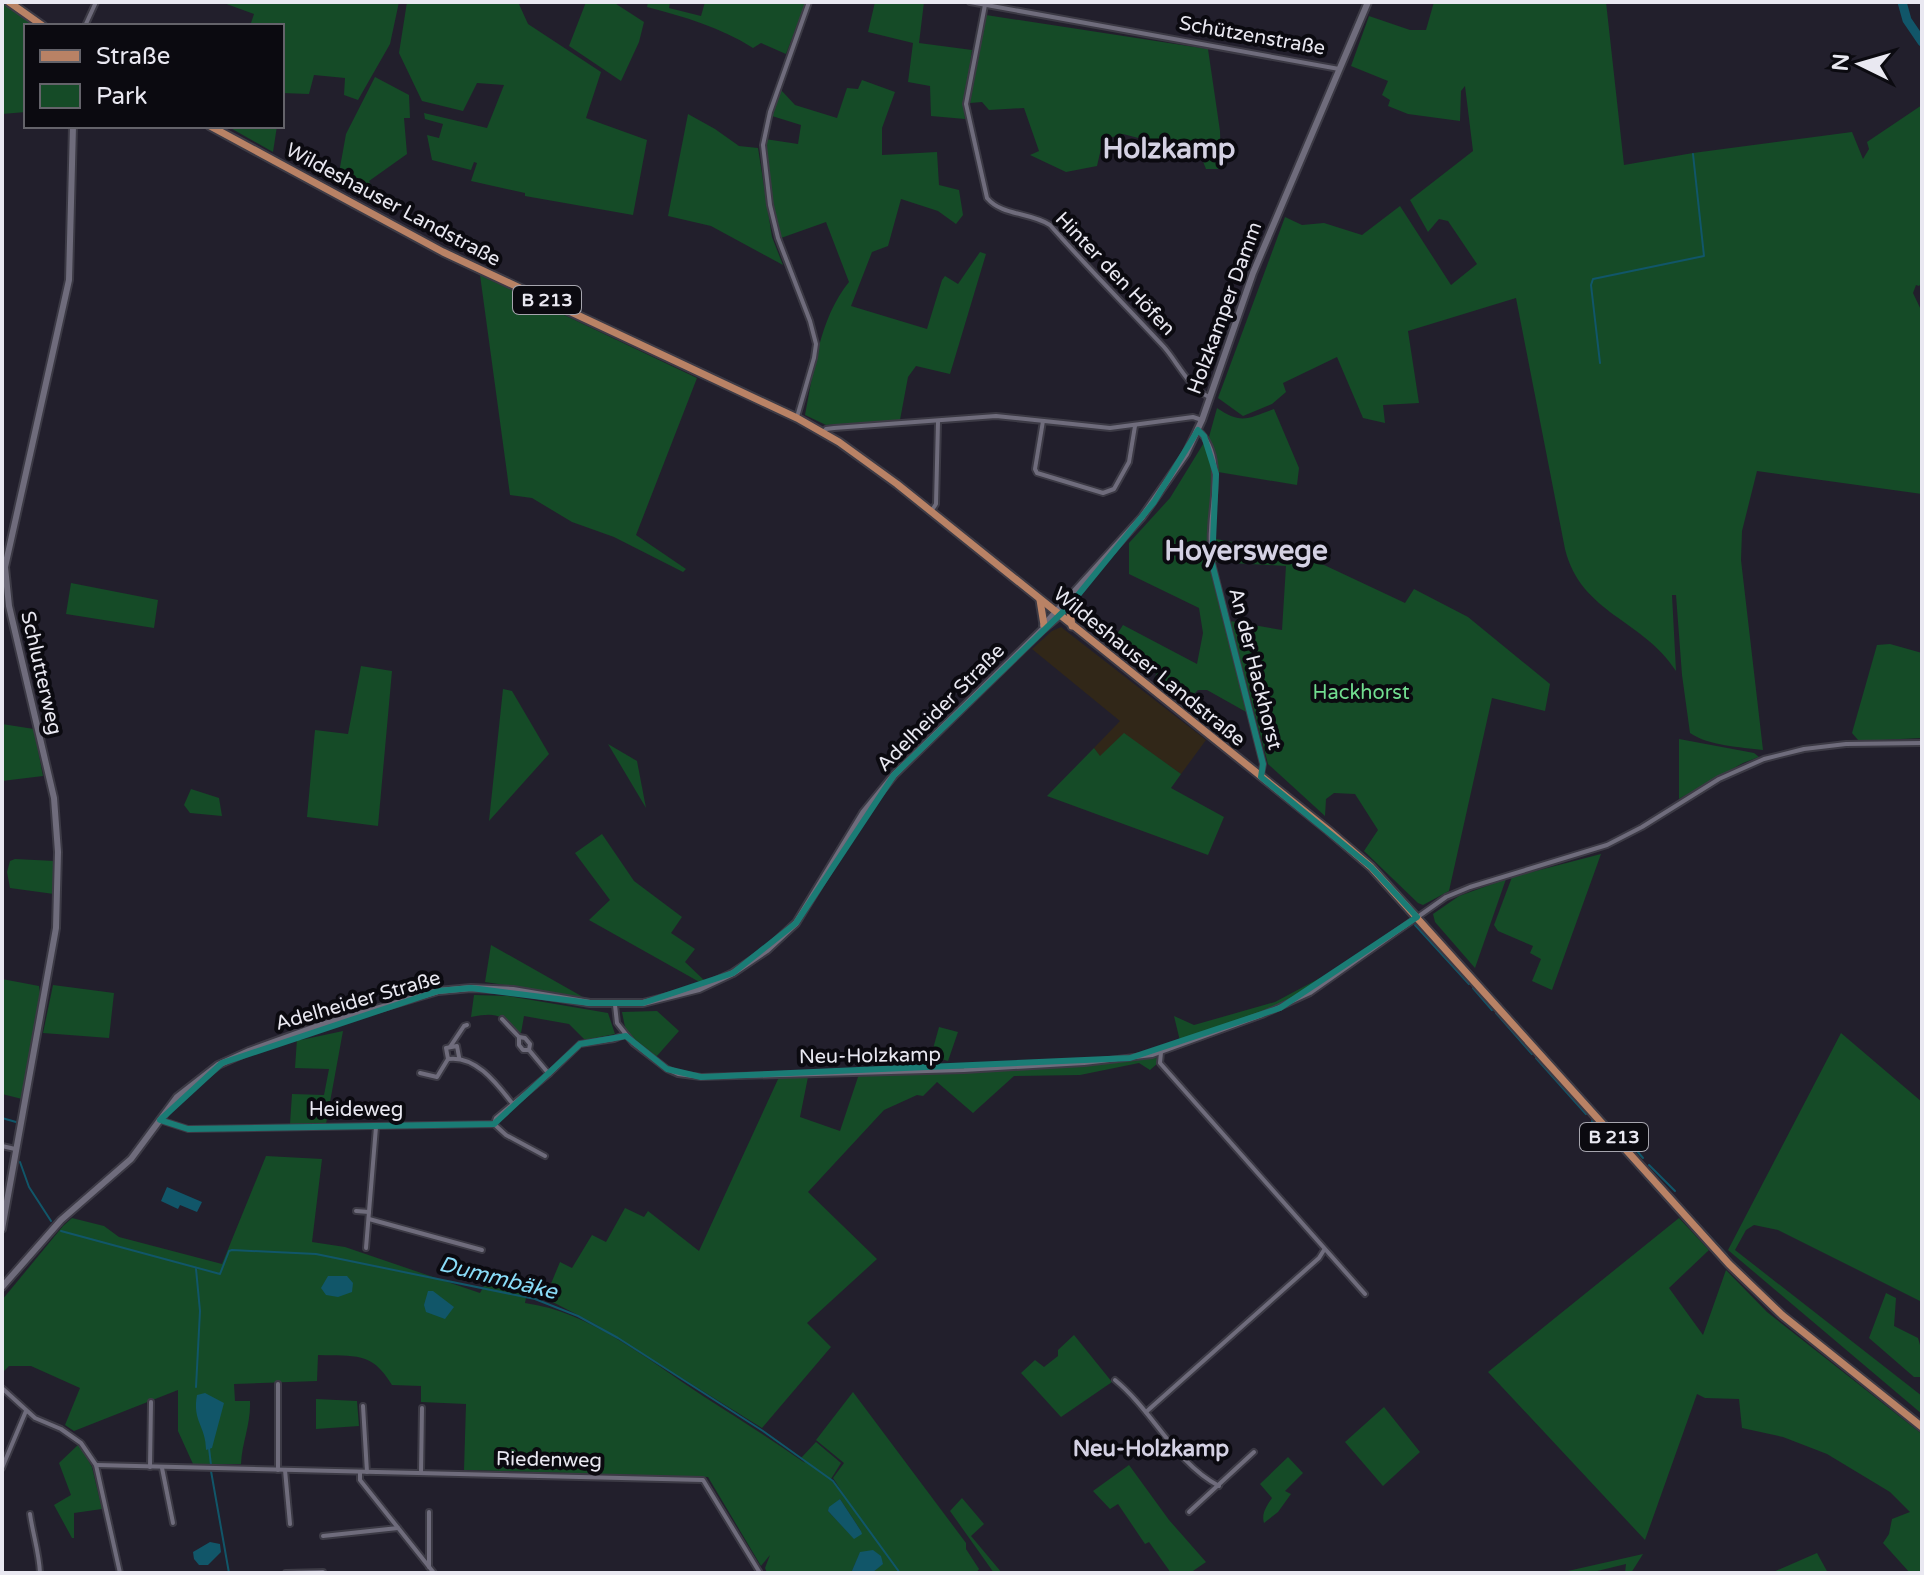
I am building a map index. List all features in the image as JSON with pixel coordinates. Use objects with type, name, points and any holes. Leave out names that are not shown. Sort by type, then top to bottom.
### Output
[{"type":"main road","points":[[9,2],[40,24]]},
{"type":"main road","name":"Wildeshauser Landstraße","points":[[214,128],[443,252],[797,418],[823,433],[931,511],[1371,867],[1729,1264],[1782,1315],[1922,1427]]},
{"type":"main road","points":[[1040,600],[1043,627]]},
{"type":"main road","points":[[1070,602],[1072,626]]},
{"type":"street","points":[[86,24],[96,2]]},
{"type":"street","points":[[797,418],[816,344],[778,238],[770,205],[763,145],[770,112],[809,2]]},
{"type":"street","name":"Schützenstraße","points":[[970,2],[1339,69]]},
{"type":"street","name":"Holzkamper Damm","points":[[1057,614],[1154,502],[1186,454],[1202,420],[1253,273],[1368,2]]},
{"type":"street","name":"Hinter den Höfen","points":[[985,5],[966,104],[987,198],[995,207],[1041,219],[1050,225],[1167,351],[1195,387],[1209,397]]},
{"type":"street","name":"Schlutterweg","points":[[2,1229],[56,928],[58,852],[54,798],[9,606],[5,567],[69,280],[73,128]]},
{"type":"street","points":[[823,433],[826,429],[834,428],[996,416],[1110,428],[1193,417],[1202,420]]},
{"type":"street","points":[[1043,421],[1035,469],[1037,473],[1103,493],[1114,489],[1129,462],[1135,426]]},
{"type":"street","points":[[931,511],[936,504],[938,422]]},
{"type":"street","name":"An der Hackhorst","points":[[1198,430],[1207,441],[1216,474],[1210,532],[1212,563],[1264,768],[1260,776]]},
{"type":"street","name":"Adelheider Straße","points":[[2,1286],[61,1220],[131,1159],[177,1097],[222,1063],[318,1026],[438,991],[471,988],[513,990],[615,1005],[670,998],[733,973],[767,950],[796,923],[863,813],[894,775],[1057,614]]},
{"type":"street","name":"Neu-Holzkamp","points":[[624,1035],[667,1069],[701,1077],[964,1070],[1084,1063],[1161,1052],[1271,1012],[1310,993],[1446,897],[1607,845],[1719,779],[1764,759],[1818,747],[1922,743]]},
{"type":"street","points":[[545,1156],[506,1135],[494,1124],[496,1118],[580,1044],[624,1035],[617,1023],[615,1005]]},
{"type":"street","points":[[502,1019],[519,1037],[525,1038],[530,1044],[529,1050],[549,1074]]},
{"type":"street","points":[[420,1073],[437,1077],[448,1059],[446,1048],[467,1025]]},
{"type":"street","points":[[450,1047],[457,1046],[459,1057]]},
{"type":"street","points":[[1161,1052],[1160,1063],[1365,1294]]},
{"type":"street","points":[[448,1059],[459,1057],[489,1074],[512,1103]]},
{"type":"street","name":"Heideweg","points":[[160,1120],[188,1129],[494,1124]]},
{"type":"street","points":[[366,1248],[376,1126]]},
{"type":"street","points":[[2,1146],[16,1150]]},
{"type":"street","points":[[356,1211],[369,1212]]},
{"type":"street","points":[[369,1219],[482,1250]]},
{"type":"street","points":[[1146,1412],[1319,1258],[1324,1250]]},
{"type":"street","points":[[1115,1380],[1194,1469],[1219,1486]]},
{"type":"street","points":[[278,1384],[278,1470]]},
{"type":"street","points":[[2,1388],[35,1418],[61,1429],[81,1443],[96,1465],[120,1573]]},
{"type":"street","points":[[150,1467],[151,1402]]},
{"type":"street","points":[[363,1406],[367,1472]]},
{"type":"street","points":[[421,1473],[422,1408]]},
{"type":"street","points":[[2,1468],[26,1411]]},
{"type":"street","points":[[1189,1512],[1254,1452]]},
{"type":"street","name":"Riedenweg","points":[[96,1465],[703,1480],[760,1573]]},
{"type":"street","points":[[162,1468],[173,1523]]},
{"type":"street","points":[[285,1470],[290,1524]]},
{"type":"street","points":[[360,1472],[360,1480],[434,1573]]},
{"type":"street","points":[[429,1512],[429,1567]]},
{"type":"street","points":[[30,1514],[39,1550],[40,1573]]},
{"type":"street","points":[[323,1536],[398,1528]]},
{"type":"street","points":[[286,1573],[323,1572]]},
{"type":"highlighted area","points":[[1198,430],[1204,436],[1216,474],[1212,563],[1263,764],[1261,777],[1371,867],[1417,917],[1280,1008],[1130,1058],[701,1077],[667,1069],[626,1036],[580,1044],[494,1124],[188,1129],[160,1120],[222,1063],[438,991],[471,988],[590,1003],[643,1003],[733,973],[796,923],[894,775],[1069,606],[1154,502]]},
{"type":"shaded area","points":[[1061,627],[1206,740],[1181,774],[1124,734],[1100,757],[1094,748],[1120,721],[1032,649]]},
{"type":"green space","points":[[2,2],[32,24],[24,24],[24,112],[2,114]]},
{"type":"green space","points":[[221,2],[399,2],[390,44],[358,100],[344,95],[345,78],[314,75],[309,94],[284,93],[284,24],[251,24],[254,14]]},
{"type":"green space","points":[[407,2],[518,2],[528,24],[601,72],[586,118],[647,140],[633,215],[525,196],[525,193],[471,181],[477,163],[474,162],[471,170],[432,160],[427,135],[439,138],[443,124],[425,119],[424,113],[487,128],[504,85],[477,83],[463,111],[422,101],[399,53]]},
{"type":"green space","points":[[586,2],[613,2],[644,22],[639,42],[621,81],[569,46]]},
{"type":"green space","points":[[648,2],[670,2],[669,8],[701,16],[705,2],[806,2],[786,54],[761,43],[753,48],[715,28],[647,7]]},
{"type":"green space","points":[[875,2],[924,2],[919,43],[972,50],[964,104],[965,119],[931,116],[930,86],[908,82],[913,43],[868,32]]},
{"type":"green space","points":[[1434,2],[1606,2],[1624,165],[1852,132],[1863,159],[1869,149],[1867,142],[1922,105],[1922,282],[1916,285],[1913,293],[1922,312],[1922,494],[1757,471],[1742,531],[1741,560],[1763,750],[1715,743],[1690,733],[1676,595],[1672,595],[1676,671],[1647,639],[1598,602],[1573,571],[1565,549],[1516,298],[1408,331],[1419,403],[1383,405],[1385,423],[1363,418],[1337,357],[1283,383],[1286,392],[1272,404],[1243,416],[1218,398],[1285,217],[1302,225],[1324,223],[1362,235],[1400,206],[1451,285],[1477,264],[1448,221],[1439,219],[1428,232],[1410,200],[1473,151],[1465,86],[1461,91],[1460,121],[1408,114],[1388,106],[1390,100],[1382,95],[1388,81],[1351,66],[1369,16],[1410,30],[1426,30]]},
{"type":"green space","points":[[986,15],[1208,49],[1220,131],[1221,169],[1206,169],[1200,154],[1123,134],[1103,140],[1097,166],[1066,172],[1030,155],[1039,151],[1024,108],[989,110],[982,102],[970,103]]},
{"type":"green space","points":[[375,77],[409,95],[410,118],[404,118],[407,154],[369,181],[384,209],[337,184],[346,134]]},
{"type":"green space","points":[[862,80],[895,92],[882,128],[882,155],[937,152],[939,185],[959,190],[963,215],[956,224],[938,211],[901,199],[888,246],[872,252],[851,306],[927,329],[945,276],[958,284],[980,252],[986,254],[950,374],[916,366],[908,377],[900,420],[826,425],[805,415],[824,328],[849,282],[826,222],[781,238],[766,173],[765,139],[798,144],[801,125],[772,116],[781,90],[795,105],[837,118],[847,88],[858,89]]},
{"type":"green space","points":[[688,114],[739,146],[758,148],[772,237],[783,265],[711,226],[668,216]]},
{"type":"green space","points":[[231,128],[277,128],[273,152]]},
{"type":"green space","points":[[480,275],[697,378],[636,535],[686,569],[683,572],[614,537],[572,522],[532,498],[510,495]]},
{"type":"green space","points":[[1217,408],[1239,418],[1274,409],[1299,468],[1297,485],[1218,472],[1209,437]]},
{"type":"green space","points":[[1205,441],[1214,474],[1208,535],[1209,563],[1248,713],[1207,690],[1198,690],[1184,704],[1154,680],[1157,672],[1130,652],[1109,647],[1123,625],[1197,664],[1203,633],[1199,608],[1129,574],[1129,543],[1170,498]]},
{"type":"green space","name":"Hackhorst","points":[[1216,539],[1267,548],[1288,548],[1405,603],[1414,589],[1468,617],[1550,684],[1545,711],[1492,698],[1449,891],[1423,905],[1418,903],[1364,851],[1378,830],[1355,794],[1334,793],[1326,799],[1325,816],[1268,764],[1230,621],[1282,630],[1286,566],[1214,562]]},
{"type":"green space","points":[[71,583],[158,600],[154,628],[66,614]]},
{"type":"green space","points":[[1890,644],[1922,653],[1922,738],[1859,741],[1852,733],[1877,645]]},
{"type":"green space","points":[[361,666],[392,671],[378,826],[307,817],[315,730],[348,734]]},
{"type":"green space","points":[[503,689],[512,691],[549,754],[489,821]]},
{"type":"green space","points":[[2,724],[34,729],[43,776],[2,781]]},
{"type":"green space","points":[[1124,733],[1181,774],[1171,788],[1224,817],[1208,855],[1047,796],[1094,748],[1100,756]]},
{"type":"green space","points":[[1679,739],[1754,753],[1759,757],[1679,799]]},
{"type":"green space","points":[[608,744],[637,761],[646,808]]},
{"type":"green space","points":[[191,789],[219,798],[222,816],[190,813],[184,805]]},
{"type":"green space","points":[[602,834],[634,881],[682,917],[671,933],[695,949],[685,962],[707,983],[703,984],[589,920],[610,900],[575,853]]},
{"type":"green space","points":[[1601,854],[1552,990],[1532,981],[1541,959],[1530,953],[1533,946],[1498,931],[1494,925],[1512,877]]},
{"type":"green space","points":[[10,861],[55,861],[54,894],[10,888],[7,872]]},
{"type":"green space","points":[[1506,879],[1475,968],[1435,922],[1433,914],[1459,896]]},
{"type":"green space","points":[[491,945],[583,997],[485,982]]},
{"type":"green space","points":[[1320,978],[1321,981],[1273,1008],[1180,1041],[1174,1016],[1194,1025],[1275,1002]]},
{"type":"green space","points":[[2,979],[39,986],[41,1000],[22,1099],[2,1094]]},
{"type":"green space","points":[[53,985],[114,993],[109,1038],[43,1033]]},
{"type":"green space","points":[[474,995],[508,996],[608,1013],[615,1034],[585,1040],[569,1024],[524,1016],[521,1033],[497,1016],[471,1017]]},
{"type":"green space","points":[[657,1011],[679,1031],[656,1057],[626,1032],[622,1012]]},
{"type":"green space","points":[[939,1027],[958,1032],[948,1061],[931,1056]]},
{"type":"green space","points":[[343,1031],[326,1124],[290,1124],[292,1094],[324,1095],[329,1069],[295,1068],[297,1039]]},
{"type":"green space","points":[[1841,1033],[1922,1102],[1922,1302],[1778,1230],[1754,1225],[1746,1230],[1735,1250],[1922,1396],[1922,1414],[1728,1250]]},
{"type":"green space","points":[[1156,1056],[1158,1063],[1150,1070],[1139,1063],[1080,1075],[1014,1076],[973,1113],[937,1082],[923,1096],[917,1095],[884,1110],[808,1192],[877,1259],[807,1323],[831,1347],[762,1428],[595,1324],[545,1298],[560,1262],[572,1268],[592,1235],[606,1242],[625,1208],[644,1217],[648,1211],[699,1251],[779,1077],[808,1077],[800,1117],[840,1131],[859,1074],[1083,1066]]},
{"type":"green space","points":[[266,1156],[322,1159],[312,1242],[345,1247],[480,1293],[485,1284],[527,1293],[525,1303],[573,1316],[618,1339],[805,1463],[801,1458],[816,1442],[841,1463],[831,1479],[847,1500],[833,1478],[844,1463],[816,1440],[853,1392],[966,1543],[966,1549],[979,1569],[976,1573],[872,1573],[883,1563],[860,1553],[851,1573],[767,1573],[765,1568],[770,1555],[761,1566],[708,1477],[464,1470],[466,1404],[421,1402],[421,1386],[392,1385],[377,1366],[352,1356],[318,1355],[317,1381],[234,1384],[235,1401],[250,1401],[241,1464],[193,1464],[178,1431],[178,1390],[74,1431],[65,1425],[80,1388],[31,1366],[9,1366],[2,1373],[2,1300],[72,1218],[104,1226],[119,1237],[222,1264]],"holes":[[[840,1499],[861,1531],[854,1538],[828,1511]]]},
{"type":"green space","points":[[1679,1218],[1709,1250],[1669,1288],[1703,1335],[1726,1270],[1767,1312],[1922,1434],[1922,1573],[1910,1573],[1883,1543],[1889,1534],[1892,1519],[1910,1512],[1890,1492],[1827,1454],[1783,1437],[1742,1428],[1739,1399],[1705,1398],[1697,1394],[1645,1540],[1488,1372]]},
{"type":"green space","points":[[1886,1293],[1896,1298],[1894,1326],[1918,1338],[1922,1352],[1922,1377],[1914,1377],[1869,1338]]},
{"type":"green space","points":[[1074,1335],[1112,1382],[1061,1417],[1021,1373],[1035,1360],[1044,1367],[1058,1356],[1058,1350]]},
{"type":"green space","points":[[316,1399],[357,1401],[359,1426],[316,1429]]},
{"type":"green space","points":[[1384,1407],[1420,1452],[1383,1486],[1345,1442]]},
{"type":"green space","points":[[79,1444],[92,1467],[102,1509],[74,1513],[72,1538],[54,1505],[71,1495],[59,1463]]},
{"type":"green space","points":[[1288,1457],[1303,1473],[1285,1491],[1291,1494],[1278,1512],[1264,1523],[1264,1513],[1272,1498],[1260,1484]]},
{"type":"green space","points":[[1129,1465],[1169,1520],[1206,1562],[1190,1573],[1171,1573],[1149,1542],[1145,1544],[1118,1504],[1110,1509],[1093,1491]]},
{"type":"green space","points":[[962,1498],[984,1524],[971,1536],[1002,1573],[994,1573],[950,1511]]},
{"type":"green space","points":[[1817,1553],[1828,1573],[1771,1573]]},
{"type":"green space","points":[[1643,1554],[1631,1573],[1625,1573],[1626,1564],[1589,1573],[1559,1573]]},
{"type":"water","points":[[167,1187],[202,1202],[197,1212],[180,1205],[178,1209],[161,1201]]},
{"type":"water","points":[[328,1276],[347,1276],[353,1283],[352,1292],[338,1297],[326,1295],[321,1288]]},
{"type":"water","points":[[428,1291],[433,1291],[454,1307],[445,1319],[426,1312],[424,1305]]},
{"type":"water","points":[[205,1393],[224,1403],[212,1448],[206,1450],[196,1404],[197,1395]]},
{"type":"water","points":[[840,1499],[861,1531],[862,1534],[854,1539],[828,1511]]},
{"type":"water","points":[[210,1542],[220,1544],[221,1552],[208,1565],[199,1565],[193,1552]]},
{"type":"water","points":[[873,1550],[881,1556],[883,1564],[872,1573],[851,1573],[860,1552]]},
{"type":"waterway","points":[[1902,2],[1907,20],[1922,42]]},
{"type":"waterway","points":[[1600,363],[1591,285],[1593,279],[1704,256],[1693,154]]},
{"type":"waterway","points":[[1415,925],[1469,984]]},
{"type":"waterway","points":[[1473,988],[1492,1010]]},
{"type":"waterway","points":[[1496,1013],[1532,1054]]},
{"type":"waterway","points":[[1536,1058],[1586,1114]]},
{"type":"waterway","name":"Dummbäke","points":[[2,1118],[16,1122]]},
{"type":"waterway","points":[[1592,1121],[1608,1139]]},
{"type":"waterway","points":[[1623,1135],[1643,1158]]},
{"type":"waterway","name":"Dummbäke","points":[[20,1162],[29,1187],[51,1221]]},
{"type":"waterway","points":[[1649,1165],[1675,1191]]},
{"type":"waterway","points":[[1688,1213],[1727,1255]]},
{"type":"waterway","name":"Dummbäke","points":[[61,1231],[220,1274],[232,1250],[316,1254],[535,1299],[578,1316],[618,1338],[763,1431],[833,1481],[900,1573]]},
{"type":"waterway","points":[[196,1269],[200,1311],[196,1387]]},
{"type":"waterway","points":[[209,1448],[211,1465]]},
{"type":"waterway","points":[[211,1471],[229,1573]]},
{"type":"district","name":"Holzkamp","points":[[1169,149]]},
{"type":"district","name":"Hoyerswege","points":[[1246,551]]},
{"type":"district","name":"Neu-Holzkamp","points":[[1151,1449]]}]
